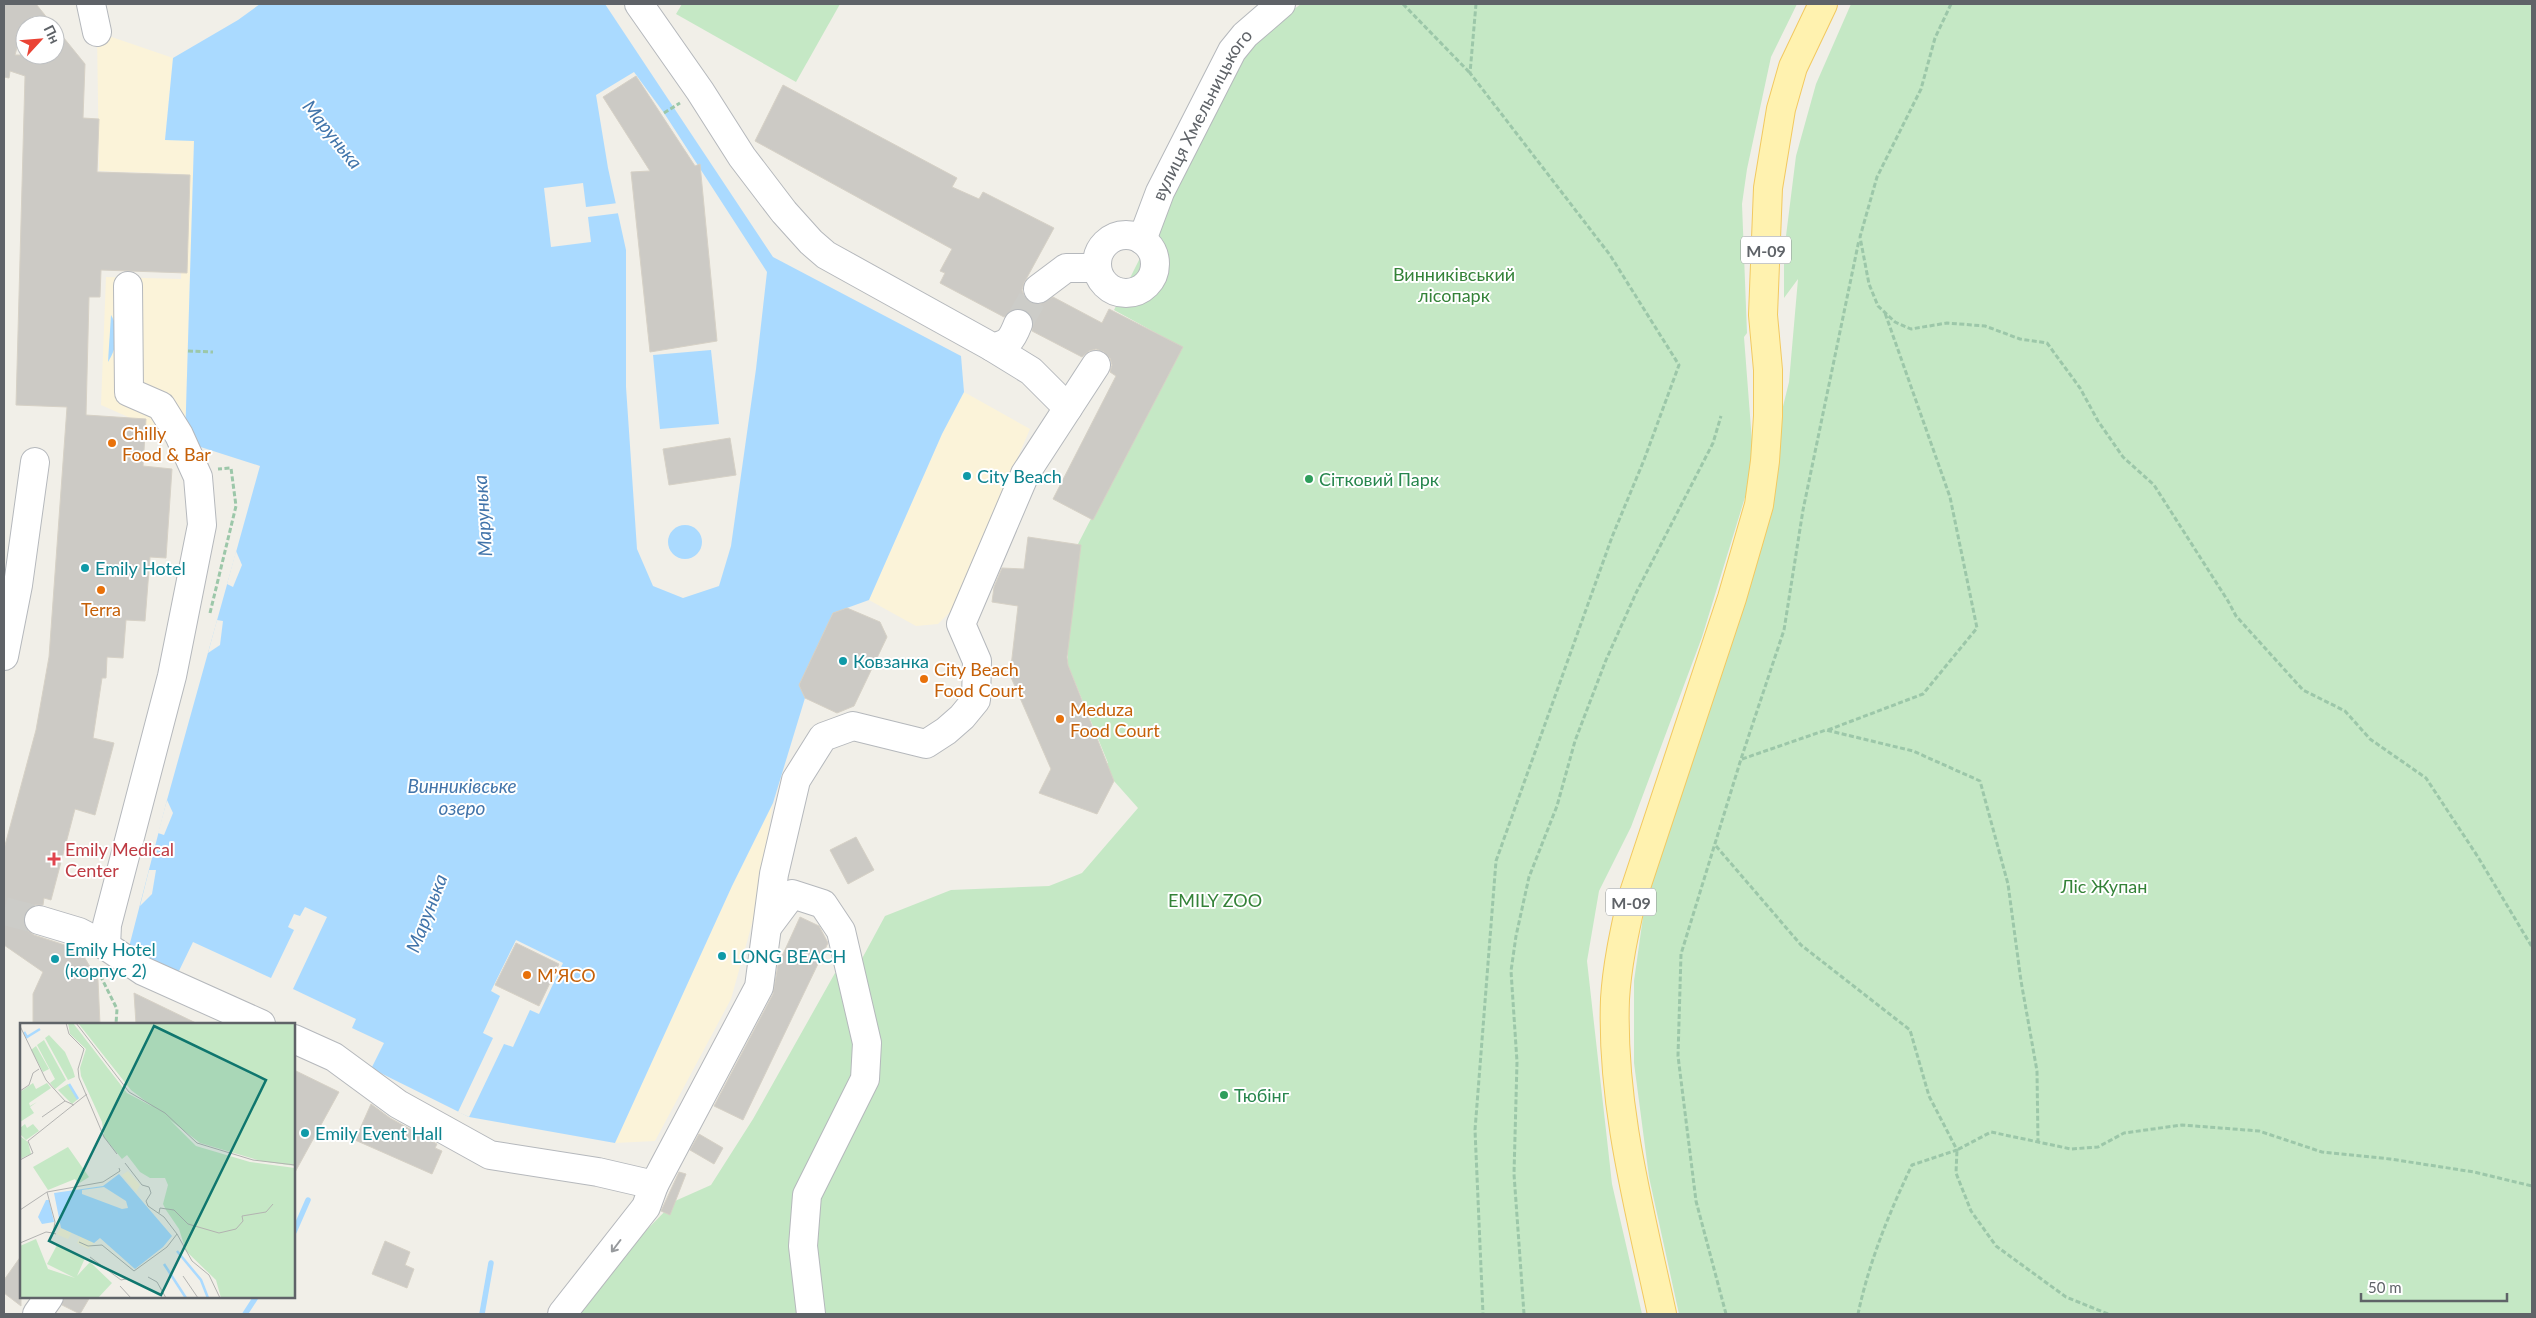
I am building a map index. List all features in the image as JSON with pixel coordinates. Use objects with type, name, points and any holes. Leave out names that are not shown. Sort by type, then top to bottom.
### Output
[{"type":"main road","name":"М-09","points":[[1662,1314],[1622,1114],[1617,1057],[1615,999],[1620,951],[1631,902],[1732,598],[1759,505],[1765,462],[1768,416],[1768,370],[1763,315],[1768,188],[1781,109],[1793,67],[1823,4]]},
{"type":"street","points":[[91,4],[97,32]]},
{"type":"street","points":[[639,4],[700,91],[742,157],[784,212],[811,242],[826,254],[992,347],[1031,371],[1068,408]]},
{"type":"street","name":"вулиця Хмельницького","points":[[1142,240],[1160,192],[1232,52],[1245,35],[1281,4]]},
{"type":"street","points":[[1131,236],[1142,240],[1152,252],[1154,270],[1146,285],[1138,290],[1126,293],[1112,290],[1104,284],[1097,268],[1100,250],[1113,238],[1131,236]]},
{"type":"street","points":[[1038,289],[1066,268],[1097,268]]},
{"type":"street","points":[[101,956],[172,676],[202,525],[198,477],[179,435],[161,406],[129,392],[128,286]]},
{"type":"street","points":[[992,347],[1002,346],[1011,341],[1018,324]]},
{"type":"street","points":[[562,1314],[650,1196],[759,987],[774,874],[796,780],[823,737],[852,726],[926,744],[946,731],[962,717],[976,700],[977,661],[961,624],[1025,474],[1096,365]]},
{"type":"street","points":[[4,656],[18,585],[35,462]]},
{"type":"street","points":[[767,927],[792,894],[823,904],[841,931],[850,962],[867,1043],[864,1079],[807,1195],[803,1246],[811,1314]]},
{"type":"street","points":[[39,920],[79,932],[101,956],[143,971],[259,1023]]},
{"type":"street","points":[[295,1039],[334,1058],[398,1104],[490,1156],[598,1172],[650,1196]]},
{"type":"street","points":[[37,1314],[48,1298]]},
{"type":"path","points":[[1403,4],[1470,73],[1610,255],[1679,364],[1644,460],[1612,537],[1496,861],[1475,1130],[1483,1314]]},
{"type":"path","points":[[1470,73],[1476,4]]},
{"type":"path","points":[[1726,1314],[1696,1201],[1678,1056],[1681,954],[1716,846],[1741,759],[1784,630],[1803,510],[1860,237],[1877,177],[1921,89],[1935,38],[1951,4]]},
{"type":"path","points":[[1860,237],[1869,284],[1878,306],[1895,322],[1911,329],[1947,323],[1985,326],[2020,339],[2047,343],[2080,388],[2098,421],[2123,457],[2154,484],[2236,616],[2303,690],[2345,711],[2370,738],[2426,778],[2478,857],[2532,947]]},
{"type":"path","points":[[1741,759],[1826,730],[1841,727],[1922,694],[1977,628],[1950,497],[1885,312]]},
{"type":"path","points":[[188,351],[213,352]]},
{"type":"path","points":[[1524,1314],[1514,1174],[1517,1062],[1511,971],[1516,936],[1529,877],[1557,806],[1575,741],[1606,660],[1636,593],[1713,443],[1721,416]]},
{"type":"path","points":[[1826,730],[1913,751],[1980,780],[2008,884],[2021,981],[2037,1071],[2038,1142]]},
{"type":"path","points":[[1716,846],[1801,945],[1910,1030],[1929,1096],[1957,1150],[1956,1173],[1971,1211],[1996,1246],[2066,1296],[2108,1314]]},
{"type":"path","points":[[101,956],[117,1009],[116,1023]]},
{"type":"path","points":[[1858,1314],[1864,1287],[1887,1218],[1912,1165],[1957,1150],[1991,1132],[2071,1149],[2098,1147],[2124,1133],[2182,1125],[2259,1131],[2322,1152],[2390,1159],[2474,1172],[2532,1186]]},
{"type":"green space","points":[[682,4],[840,4],[796,82],[676,14]]},
{"type":"green space","name":"Винниківський лісопарк","points":[[1301,4],[1797,4],[1771,57],[1747,169],[1742,204],[1747,333],[1744,337],[1754,468],[1702,637],[1631,827],[1599,891],[1587,961],[1612,1184],[1642,1314],[567,1314],[575,1303],[675,1201],[711,1185],[753,1119],[835,973],[851,979],[885,916],[951,890],[1049,886],[1082,873],[1138,808],[1114,781],[1106,764],[1108,763],[1068,665],[1067,641],[1078,544],[1180,346],[1114,310],[1247,44]]},
{"type":"green space","name":"Ліс Жупан","points":[[1851,4],[2532,4],[2532,1314],[1679,1314],[1649,1177],[1634,1063],[1634,981],[1644,910],[1720,662],[1789,382],[1798,279],[1784,298],[1784,252],[1796,156],[1816,84]]},
{"type":"sand","points":[[97,32],[173,58],[165,139],[194,140],[185,442],[101,405],[106,277],[181,279],[185,174],[99,171]]},
{"type":"sand","name":"City Beach","points":[[964,392],[1030,429],[952,610],[938,624],[916,626],[869,600],[942,434]]},
{"type":"sand","name":"LONG BEACH","points":[[773,803],[755,913],[731,999],[655,1141],[615,1143],[732,886]]},
{"type":"water","name":"Винниківське озеро","points":[[260,4],[605,4],[773,257],[961,356],[964,392],[942,434],[869,600],[833,613],[799,685],[805,698],[773,803],[732,886],[615,1143],[469,1117],[295,1030],[295,1023],[177,975],[129,947],[167,800],[260,466],[185,442],[194,141],[165,140],[173,58],[238,20]],"holes":[[[634,72],[664,113],[767,272],[756,369],[731,546],[719,586],[683,598],[653,586],[637,549],[626,387],[626,250],[608,168],[596,95]]]},
{"type":"water","points":[[111,315],[116,327],[116,339],[114,351],[108,362]]},
{"type":"water","points":[[711,350],[719,424],[660,429],[653,355]]},
{"type":"water","points":[[685,525],[697,530],[702,542],[697,554],[685,559],[673,554],[668,542],[673,530]]},
{"type":"pier","points":[[583,183],[586,207],[618,203],[620,213],[588,217],[591,242],[551,247],[544,188]]},
{"type":"pier","points":[[236,551],[242,565],[233,587],[227,584]]},
{"type":"pier","points":[[217,620],[223,621],[220,645],[208,653]]},
{"type":"pier","points":[[167,800],[173,813],[164,835],[158,833]]},
{"type":"pier","points":[[149,870],[156,870],[152,894],[140,906]]},
{"type":"pier","points":[[305,907],[327,917],[293,989],[356,1019],[352,1028],[384,1043],[372,1067],[295,1030],[295,1023],[280,1023],[177,975],[193,942],[271,978],[294,930],[288,927],[294,914],[300,916]]},
{"type":"pier","points":[[516,940],[563,963],[539,1014],[530,1010],[513,1047],[504,1044],[469,1117],[458,1112],[493,1038],[483,1033],[500,996],[491,991]]},
{"type":"building","points":[[4,4],[36,4],[45,15],[15,15],[15,65],[65,65],[65,39],[85,64],[83,118],[99,119],[97,172],[190,175],[187,273],[101,270],[100,297],[89,297],[86,415],[146,419],[143,466],[172,469],[166,558],[150,557],[145,621],[126,620],[123,658],[107,657],[106,678],[102,678],[93,738],[114,743],[95,815],[75,809],[51,900],[44,898],[43,905],[35,905],[29,908],[24,916],[24,924],[27,930],[34,935],[80,950],[98,980],[100,1023],[33,1023],[33,994],[43,972],[4,945],[4,849],[36,730],[49,657],[67,407],[16,405],[25,76],[10,71],[9,78],[4,77]]},
{"type":"building","points":[[636,76],[695,166],[700,164],[717,341],[650,352],[631,172],[650,171],[603,97]]},
{"type":"building","points":[[783,85],[957,178],[952,187],[979,199],[983,192],[1054,228],[1024,283],[1022,290],[1025,298],[1031,303],[1040,304],[1053,297],[1102,323],[1109,309],[1183,347],[1093,520],[1053,499],[1116,376],[1110,372],[1112,365],[1110,358],[1104,352],[1096,349],[1089,351],[1082,357],[1032,331],[1033,321],[1030,314],[1024,310],[1015,309],[1004,317],[940,283],[945,273],[940,271],[952,249],[755,141]]},
{"type":"building","points":[[730,438],[736,475],[669,485],[663,449]]},
{"type":"building","name":"Meduza Food Court","points":[[1028,537],[1081,545],[1067,657],[1068,665],[1114,781],[1097,814],[1039,793],[1051,769],[1010,675],[1018,606],[992,602],[994,587],[1002,568],[1024,569]]},
{"type":"building","name":"Ковзанка","points":[[847,608],[880,622],[887,637],[854,706],[837,713],[805,698],[799,685],[833,613]]},
{"type":"building","points":[[856,837],[874,870],[848,884],[830,850]]},
{"type":"building","points":[[800,917],[819,926],[828,943],[743,1120],[714,1106],[773,994],[778,965]]},
{"type":"building","name":"М’ЯСО","points":[[516,943],[559,964],[539,1006],[495,985]]},
{"type":"building","points":[[134,993],[196,1023],[136,1023]]},
{"type":"building","name":"Emily Event Hall","points":[[295,1070],[339,1092],[295,1172]]},
{"type":"building","points":[[371,1104],[390,1118],[437,1144],[435,1148],[442,1151],[432,1174],[355,1140]]},
{"type":"building","points":[[699,1134],[723,1148],[714,1164],[690,1150]]},
{"type":"building","points":[[679,1172],[686,1174],[670,1215],[661,1211]]},
{"type":"building","points":[[385,1241],[410,1252],[405,1265],[414,1269],[407,1288],[372,1274]]},
{"type":"building","points":[[20,1257],[21,1306],[4,1293],[4,1280]]},
{"type":"building","points":[[64,1298],[89,1298],[80,1314],[62,1305]]},
{"type":"waterway","name":"Марунька","points":[[295,1230],[308,1200]]},
{"type":"waterway","points":[[482,1314],[491,1263]]},
{"type":"waterway","name":"Марунька","points":[[245,1314],[255,1298]]},
{"type":"tunnel","points":[[1018,324],[1038,289]]},
{"type":"tunnel","points":[[4,911],[39,920]]},
{"type":"place","name":"Chilly Food & Bar","points":[[112,443]]},
{"type":"place","name":"City Beach","points":[[967,476]]},
{"type":"place","name":"Сітковий Парк","points":[[1309,479]]},
{"type":"place","name":"Emily Hotel","points":[[85,568]]},
{"type":"place","name":"Terra","points":[[101,590]]},
{"type":"place","name":"Ковзанка","points":[[843,661]]},
{"type":"place","name":"City Beach Food Court","points":[[924,679]]},
{"type":"place","name":"Meduza Food Court","points":[[1060,719]]},
{"type":"place","name":"Emily Medical Center","points":[[54,859]]},
{"type":"place","name":"LONG BEACH","points":[[722,956]]},
{"type":"place","name":"Emily Hotel (корпус 2)","points":[[55,959]]},
{"type":"place","name":"М’ЯСО","points":[[527,975]]},
{"type":"place","name":"Тюбінг","points":[[1224,1095]]},
{"type":"place","name":"Emily Event Hall","points":[[305,1133]]},
{"type":"park label","name":"EMILY ZOO","points":[[1215,900]]}]
